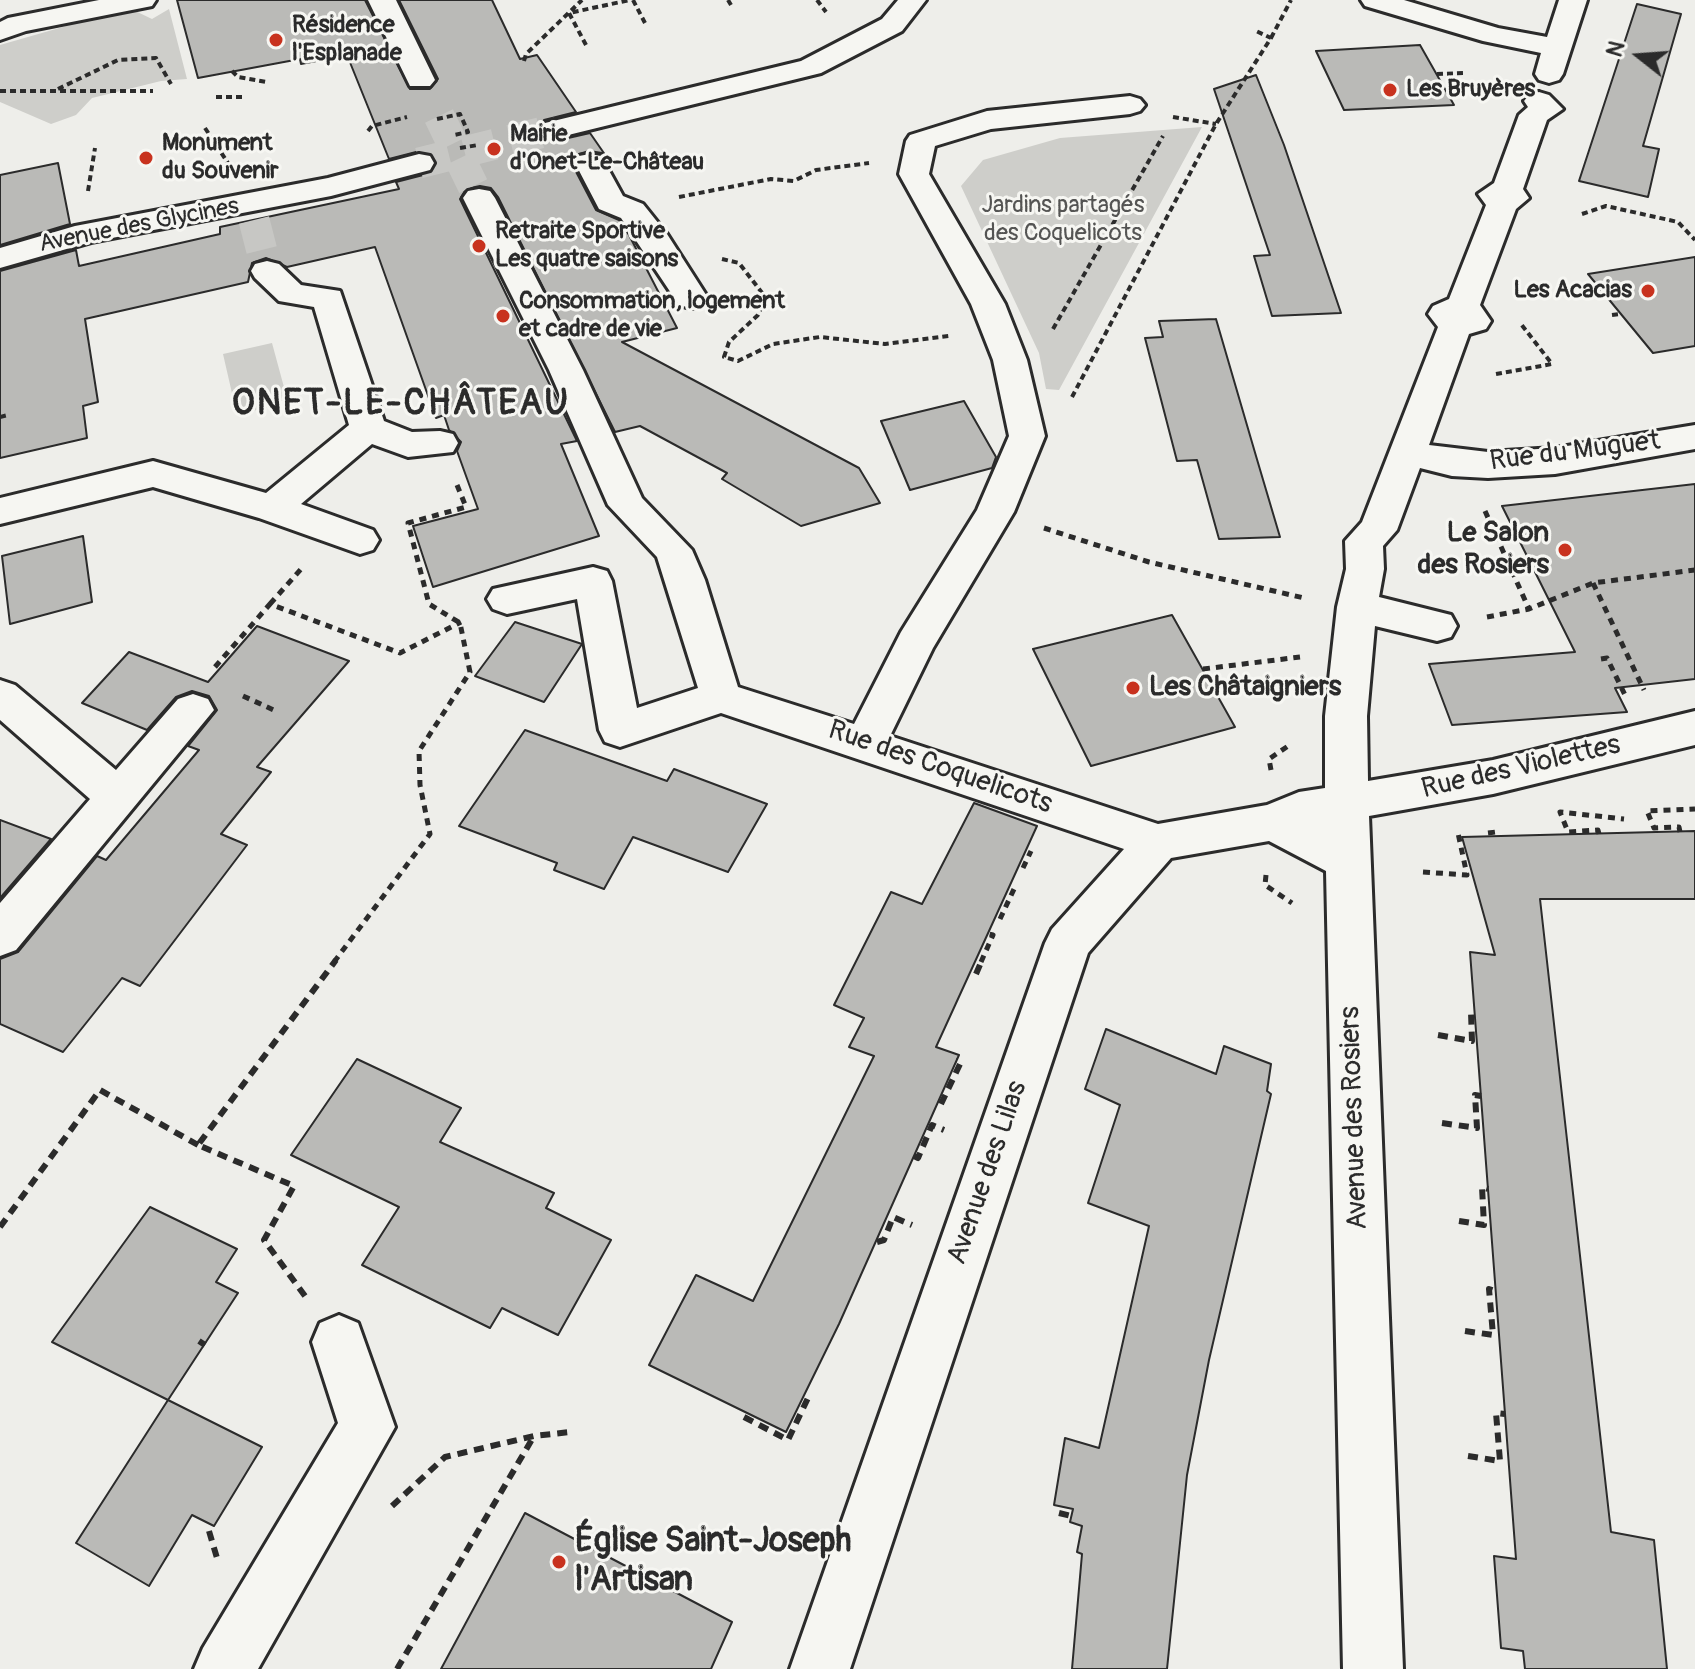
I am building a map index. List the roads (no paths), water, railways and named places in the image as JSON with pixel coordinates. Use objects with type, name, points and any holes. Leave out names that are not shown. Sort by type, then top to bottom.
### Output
[{"type":"street","points":[[0,32],[18,24],[142,0]]},
{"type":"street","points":[[382,0],[420,80]]},
{"type":"street","points":[[691,298],[660,247],[632,211],[610,202],[564,127],[811,67],[892,25],[912,0]]},
{"type":"street","points":[[1375,0],[1493,35],[1557,48]]},
{"type":"street","name":"Avenue des Rosiers","points":[[1373,1669],[1346,805],[1346,716],[1361,588],[1386,548],[1378,530],[1504,197],[1573,0]]},
{"type":"street","points":[[866,742],[915,643],[995,512],[1026,443],[1010,360],[988,304],[914,174],[921,141],[987,120],[1130,105]]},
{"type":"street","name":"Avenue des Glycines","points":[[0,258],[86,233],[243,214],[419,163]]},
{"type":"street","points":[[479,198],[566,370],[627,505],[673,550],[686,580],[721,697],[620,730],[593,581],[507,599]]},
{"type":"street","points":[[267,271],[291,294],[328,298],[368,428],[408,445],[440,443]]},
{"type":"street","points":[[272,508],[368,428]]},
{"type":"street","name":"Rue du Muguet","points":[[1408,452],[1452,463],[1488,465],[1555,461],[1695,437]]},
{"type":"street","points":[[0,511],[153,474],[272,508],[360,540]]},
{"type":"street","points":[[1361,588],[1437,626]]},
{"type":"street","points":[[0,696],[118,797]]},
{"type":"street","name":"Rue des Coquelicots","points":[[721,697],[866,742],[1158,842]]},
{"type":"street","points":[[0,936],[193,710]]},
{"type":"street","name":"Rue des Violettes","points":[[1346,805],[1493,777],[1695,728]]},
{"type":"street","points":[[1158,842],[1273,822],[1299,810],[1346,805]]},
{"type":"street","points":[[1273,822],[1347,861]]},
{"type":"street","name":"Avenue des Lilas","points":[[825,1660],[1068,943],[1158,842]]},
{"type":"street","points":[[224,1669],[367,1427],[339,1342]]},
{"type":"tunnel","points":[[439,116],[457,153]]},
{"type":"tunnel","points":[[457,153],[556,129]]},
{"type":"tunnel","points":[[419,163],[457,153]]},
{"type":"tunnel","points":[[457,153],[479,198]]},
{"type":"tunnel","points":[[254,220],[267,271]]},
{"type":"place","name":"Résidence l'Esplanade","points":[[276,40]]},
{"type":"place","name":"Les Bruyères","points":[[1390,90]]},
{"type":"place","name":"Mairie d'Onet-Le-Château","points":[[494,149]]},
{"type":"place","name":"Monument du Souvenir","points":[[146,158]]},
{"type":"place","name":"Retraite Sportive Les quatre saisons","points":[[479,246]]},
{"type":"place","name":"Les Acacias","points":[[1648,291]]},
{"type":"place","name":"Consommation, logement et cadre de vie","points":[[503,316]]},
{"type":"place","name":"Le Salon des Rosiers","points":[[1565,550]]},
{"type":"place","name":"Les Châtaigniers","points":[[1133,688]]},
{"type":"place","name":"Église Saint-Joseph l'Artisan","points":[[559,1562]]},
{"type":"district","name":"ONET-LE-CHÂTEAU","points":[[401,405]]},
{"type":"park label","name":"Jardins partagés des Coquelicots","points":[[1063,220]]}]
